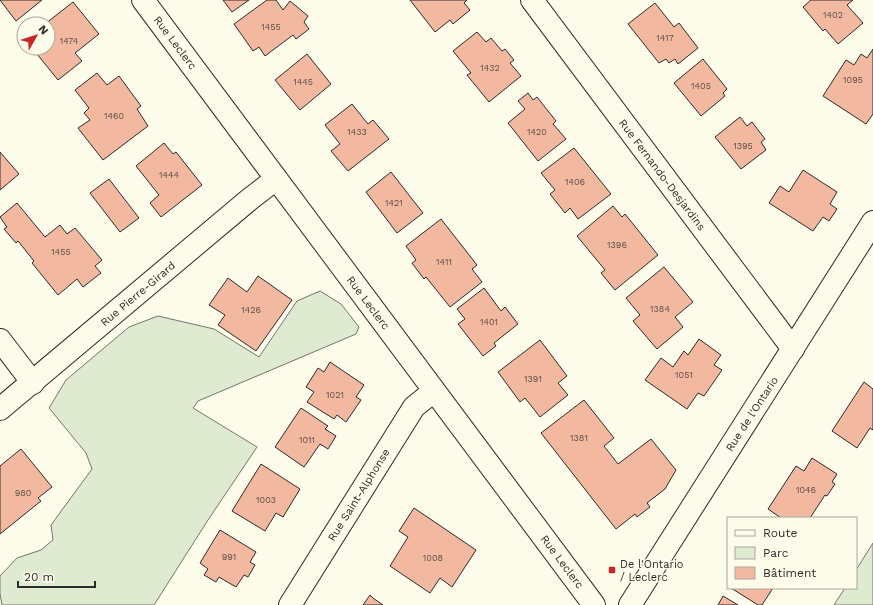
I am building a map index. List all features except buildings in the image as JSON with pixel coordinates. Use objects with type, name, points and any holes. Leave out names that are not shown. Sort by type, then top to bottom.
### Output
[{"type":"street","name":"Rue Leclerc","points":[[143,0],[594,605]]},
{"type":"street","name":"Rue Fernando-Desjardins","points":[[532,0],[793,349]]},
{"type":"street","name":"Rue Pierre-Girard","points":[[0,409],[33,383],[250,199],[276,179]]},
{"type":"street","name":"Rue de l'Ontario","points":[[630,605],[873,222]]},
{"type":"street","points":[[0,340],[33,383]]},
{"type":"street","name":"Rue Saint-Alphonse","points":[[290,605],[414,407],[434,391]]},
{"type":"green space","points":[[320,291],[341,304],[359,327],[356,334],[198,401],[193,408],[257,447],[154,605],[2,605],[0,594],[0,576],[17,558],[41,550],[53,540],[51,525],[92,469],[86,453],[49,408],[66,380],[129,327],[158,316],[214,329],[259,357],[297,301]]},
{"type":"green space","points":[[873,543],[873,605],[834,605],[844,589],[857,589],[857,568]]},
{"type":"place","name":"De l'Ontario / Leclerc","points":[[612,570]]}]
